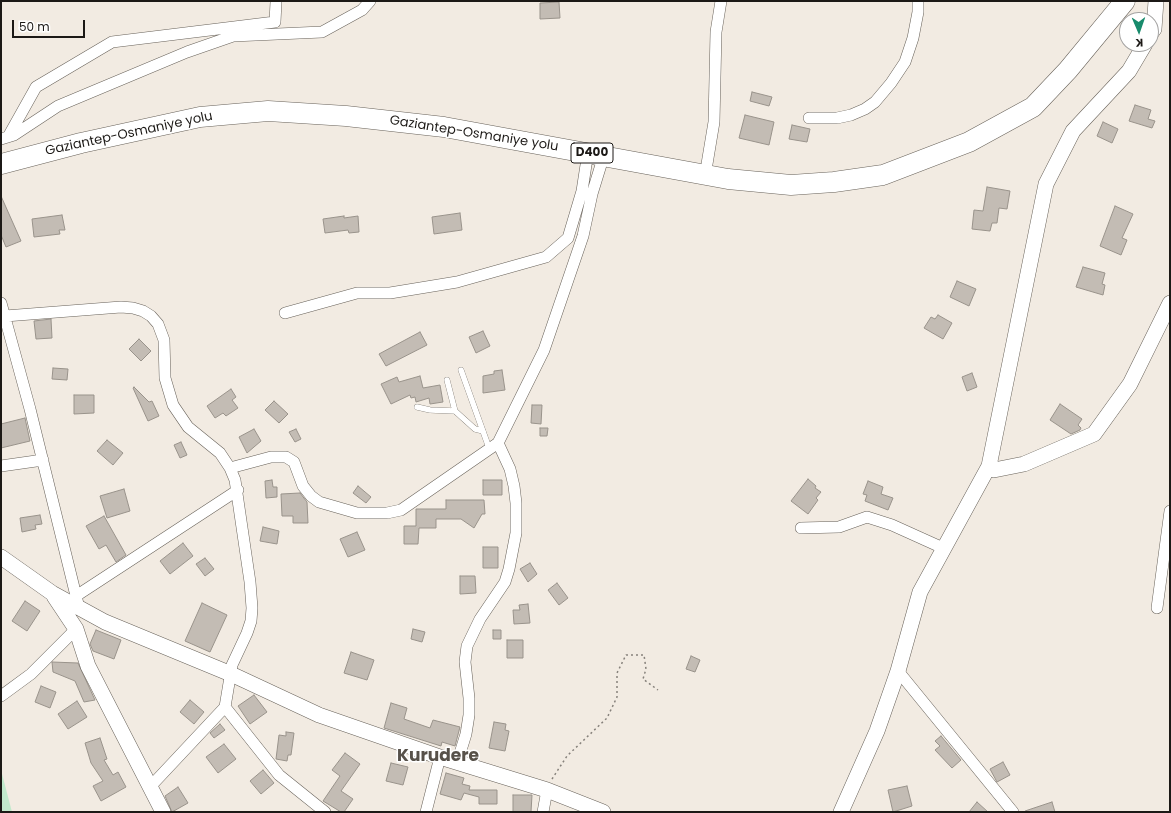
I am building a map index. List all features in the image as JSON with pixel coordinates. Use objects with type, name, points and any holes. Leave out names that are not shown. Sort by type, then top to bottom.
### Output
[{"type":"highway","name":"Gaziantep-Osmaniye yolu","points":[[1,164],[81,143],[200,117],[268,111],[346,116],[444,127],[596,154],[705,176],[791,185],[834,182],[883,175],[963,144],[1033,107],[1068,70],[1117,13],[1125,1]]},
{"type":"street","points":[[5,138],[58,106],[186,52],[233,36],[322,32],[362,10],[370,1]]},
{"type":"street","points":[[705,176],[714,122],[716,32],[721,1]]},
{"type":"street","points":[[809,118],[837,118],[851,115],[865,109],[875,102],[899,72],[907,57],[918,12],[918,1]]},
{"type":"street","points":[[1155,12],[1156,1]]},
{"type":"street","points":[[5,138],[36,87],[112,42],[275,22],[276,2]]},
{"type":"street","points":[[841,812],[877,731],[898,671],[920,592],[989,466],[1046,184],[1073,131],[1129,71],[1140,52]]},
{"type":"street","points":[[285,313],[357,293],[390,293],[457,282],[546,257],[568,238],[582,191],[596,154]]},
{"type":"street","points":[[230,468],[271,457],[286,458],[294,462],[303,486],[311,496],[320,502],[357,513],[387,513],[401,510],[447,480],[494,446],[544,350],[583,236],[592,194],[596,154]]},
{"type":"street","points":[[1,303],[5,316],[4,328],[43,460],[78,602]]},
{"type":"street","points":[[989,466],[994,470],[1024,464],[1094,434],[1130,384],[1170,303]]},
{"type":"street","points":[[5,316],[121,307],[143,311],[151,316],[158,324],[164,340],[165,378],[173,405],[188,427],[220,453],[230,468],[238,490],[252,608],[247,633],[232,665],[225,707],[150,787]]},
{"type":"street","points":[[457,763],[466,734],[469,715],[469,698],[465,662],[467,646],[480,619],[505,582],[516,533],[516,503],[510,469],[494,446]]},
{"type":"street","points":[[1,466],[43,460]]},
{"type":"street","points":[[78,602],[238,490]]},
{"type":"street","points":[[1157,608],[1170,510]]},
{"type":"street","points":[[801,528],[839,527],[867,516],[892,525],[943,548]]},
{"type":"street","points":[[1,557],[52,593],[78,602],[105,622],[231,674],[319,715],[457,763],[547,790],[603,812]]},
{"type":"street","points":[[52,593],[76,629],[88,666],[163,812]]},
{"type":"street","points":[[1,696],[31,674],[76,629]]},
{"type":"street","points":[[898,671],[1013,812]]},
{"type":"street","points":[[225,707],[279,776],[324,812]]},
{"type":"street","points":[[426,812],[440,757]]},
{"type":"street","points":[[543,812],[547,790]]},
{"type":"lane","points":[[461,370],[483,431],[494,446]]},
{"type":"lane","points":[[447,380],[455,411],[475,429],[483,431]]},
{"type":"lane","points":[[417,407],[430,410],[455,411]]},
{"type":"path","points":[[547,790],[567,756],[607,718],[618,697],[617,673],[626,655],[644,655],[646,669],[643,679],[658,690]]},
{"type":"green space","points":[[1,770],[12,812],[1,812]]},
{"type":"building","points":[[559,2],[560,18],[540,19],[540,3]]},
{"type":"building","points":[[752,92],[772,97],[769,106],[750,101]]},
{"type":"building","points":[[1135,105],[1151,110],[1148,119],[1155,121],[1152,128],[1129,121]]},
{"type":"building","points":[[745,115],[774,122],[769,145],[739,138]]},
{"type":"building","points":[[1103,122],[1118,129],[1112,143],[1097,136]]},
{"type":"building","points":[[792,125],[810,129],[807,142],[789,139]]},
{"type":"building","points":[[987,187],[1010,191],[1007,209],[999,208],[997,223],[992,223],[990,231],[972,229],[974,210],[983,211]]},
{"type":"building","points":[[1,196],[21,241],[6,247],[1,235]]},
{"type":"building","points":[[1115,206],[1133,214],[1122,238],[1127,240],[1121,255],[1100,246]]},
{"type":"building","points":[[460,213],[462,230],[434,234],[432,217]]},
{"type":"building","points":[[62,215],[65,230],[59,230],[60,234],[34,237],[32,219]]},
{"type":"building","points":[[344,216],[344,218],[358,216],[359,232],[349,233],[348,230],[325,233],[323,219]]},
{"type":"building","points":[[1083,267],[1105,273],[1102,284],[1105,285],[1103,295],[1076,287]]},
{"type":"building","points":[[957,281],[976,289],[969,306],[950,297]]},
{"type":"building","points":[[938,315],[952,323],[943,339],[924,328],[931,317],[935,319]]},
{"type":"building","points":[[51,319],[52,338],[36,339],[34,321]]},
{"type":"building","points":[[483,331],[490,346],[476,353],[469,337]]},
{"type":"building","points":[[420,332],[427,345],[386,366],[379,354]]},
{"type":"building","points":[[139,339],[151,351],[141,361],[129,349]]},
{"type":"building","points":[[53,368],[68,369],[67,380],[52,379]]},
{"type":"building","points":[[502,370],[505,390],[483,393],[483,376],[494,374],[494,371]]},
{"type":"building","points":[[972,373],[977,387],[967,391],[962,377]]},
{"type":"building","points":[[420,376],[423,388],[440,385],[443,402],[430,404],[429,398],[416,402],[415,397],[411,398],[410,395],[391,404],[381,384],[397,377],[399,382]]},
{"type":"building","points":[[134,387],[149,402],[152,401],[159,416],[148,421],[133,388]]},
{"type":"building","points":[[231,389],[236,397],[232,400],[238,408],[226,416],[223,413],[215,418],[207,406]]},
{"type":"building","points":[[74,395],[94,395],[94,413],[74,414]]},
{"type":"building","points":[[274,401],[288,414],[279,423],[265,410]]},
{"type":"building","points":[[1060,404],[1082,419],[1078,425],[1081,428],[1080,430],[1071,434],[1050,420]]},
{"type":"building","points":[[532,405],[542,405],[541,424],[531,423]]},
{"type":"building","points":[[25,418],[30,441],[1,448],[1,424]]},
{"type":"building","points":[[540,428],[548,428],[547,436],[540,436]]},
{"type":"building","points":[[254,429],[261,441],[247,453],[239,437]]},
{"type":"building","points":[[296,429],[301,439],[295,442],[289,432]]},
{"type":"building","points":[[107,440],[123,453],[113,465],[97,451]]},
{"type":"building","points":[[181,442],[187,455],[180,458],[174,445]]},
{"type":"building","points":[[808,479],[816,486],[815,488],[821,492],[816,498],[818,500],[808,514],[791,501]]},
{"type":"building","points":[[272,480],[273,487],[277,487],[277,497],[266,498],[265,481]]},
{"type":"building","points":[[483,480],[502,480],[502,495],[483,495]]},
{"type":"building","points":[[868,481],[883,487],[881,494],[893,498],[888,510],[865,501],[867,495],[863,494]]},
{"type":"building","points":[[358,486],[371,497],[366,503],[353,493]]},
{"type":"building","points":[[124,489],[130,511],[107,518],[100,496]]},
{"type":"building","points":[[300,493],[307,502],[308,523],[293,523],[293,516],[282,516],[281,494]]},
{"type":"building","points":[[446,500],[484,500],[485,514],[482,514],[474,528],[461,519],[436,519],[436,528],[419,528],[418,544],[404,544],[404,526],[416,526],[416,509],[446,509]]},
{"type":"building","points":[[40,515],[42,524],[35,525],[36,529],[22,532],[20,518]]},
{"type":"building","points":[[104,516],[126,555],[116,562],[106,545],[99,549],[86,526]]},
{"type":"building","points":[[263,527],[279,531],[277,544],[260,541]]},
{"type":"building","points":[[357,532],[365,550],[348,557],[340,539]]},
{"type":"building","points":[[183,543],[193,556],[170,574],[160,561]]},
{"type":"building","points":[[483,547],[498,547],[498,568],[483,568]]},
{"type":"building","points":[[205,558],[214,569],[205,576],[196,564]]},
{"type":"building","points":[[530,563],[537,574],[528,582],[520,569]]},
{"type":"building","points":[[460,576],[475,576],[476,593],[460,594]]},
{"type":"building","points":[[557,583],[568,598],[559,605],[548,590]]},
{"type":"building","points":[[25,601],[40,611],[27,631],[12,621]]},
{"type":"building","points":[[202,603],[227,615],[210,652],[185,641]]},
{"type":"building","points":[[528,604],[530,623],[514,624],[513,610],[520,610],[519,605]]},
{"type":"building","points":[[413,629],[425,632],[422,642],[411,639]]},
{"type":"building","points":[[96,630],[121,640],[114,659],[93,651],[90,644]]},
{"type":"building","points":[[493,630],[501,630],[501,639],[493,639]]},
{"type":"building","points":[[507,640],[523,640],[523,658],[507,658]]},
{"type":"building","points":[[351,652],[374,660],[367,680],[344,673]]},
{"type":"building","points":[[691,656],[700,660],[695,672],[686,669]]},
{"type":"building","points":[[52,662],[78,663],[95,700],[84,702],[75,681],[53,672]]},
{"type":"building","points":[[41,686],[56,692],[50,708],[35,702]]},
{"type":"building","points":[[254,695],[267,712],[250,724],[238,706]]},
{"type":"building","points":[[190,700],[204,712],[194,724],[180,712]]},
{"type":"building","points":[[77,701],[87,717],[68,729],[58,714]]},
{"type":"building","points":[[391,703],[407,708],[404,719],[430,728],[433,720],[460,727],[455,746],[442,742],[441,746],[384,728]]},
{"type":"building","points":[[494,722],[506,724],[505,730],[509,731],[505,751],[489,748]]},
{"type":"building","points":[[220,724],[225,730],[214,738],[210,733]]},
{"type":"building","points":[[286,732],[294,733],[291,755],[288,755],[287,761],[276,759],[279,735],[286,736]]},
{"type":"building","points":[[941,736],[961,760],[952,768],[935,750],[940,746],[935,741]]},
{"type":"building","points":[[100,738],[107,759],[104,760],[113,775],[118,772],[126,787],[101,801],[93,786],[103,781],[91,763],[85,743]]},
{"type":"building","points":[[224,744],[236,759],[218,773],[206,757]]},
{"type":"building","points":[[345,753],[360,764],[341,791],[353,799],[344,812],[341,812],[323,801],[340,776],[332,770]]},
{"type":"building","points":[[1003,762],[1010,775],[997,782],[990,769]]},
{"type":"building","points":[[391,763],[408,767],[403,785],[386,781]]},
{"type":"building","points":[[263,770],[274,783],[261,794],[250,781]]},
{"type":"building","points":[[446,773],[464,778],[462,784],[470,786],[469,790],[497,790],[497,804],[479,804],[479,797],[464,793],[461,800],[440,794]]},
{"type":"building","points":[[907,786],[912,806],[893,812],[888,790]]},
{"type":"building","points":[[178,787],[188,803],[172,812],[165,796]]},
{"type":"building","points":[[513,795],[532,795],[531,812],[513,812]]},
{"type":"building","points":[[977,802],[988,812],[969,812]]},
{"type":"building","points":[[1052,802],[1055,812],[1025,812],[1025,811]]},
{"type":"district","name":"Kurudere","points":[[438,757]]}]
